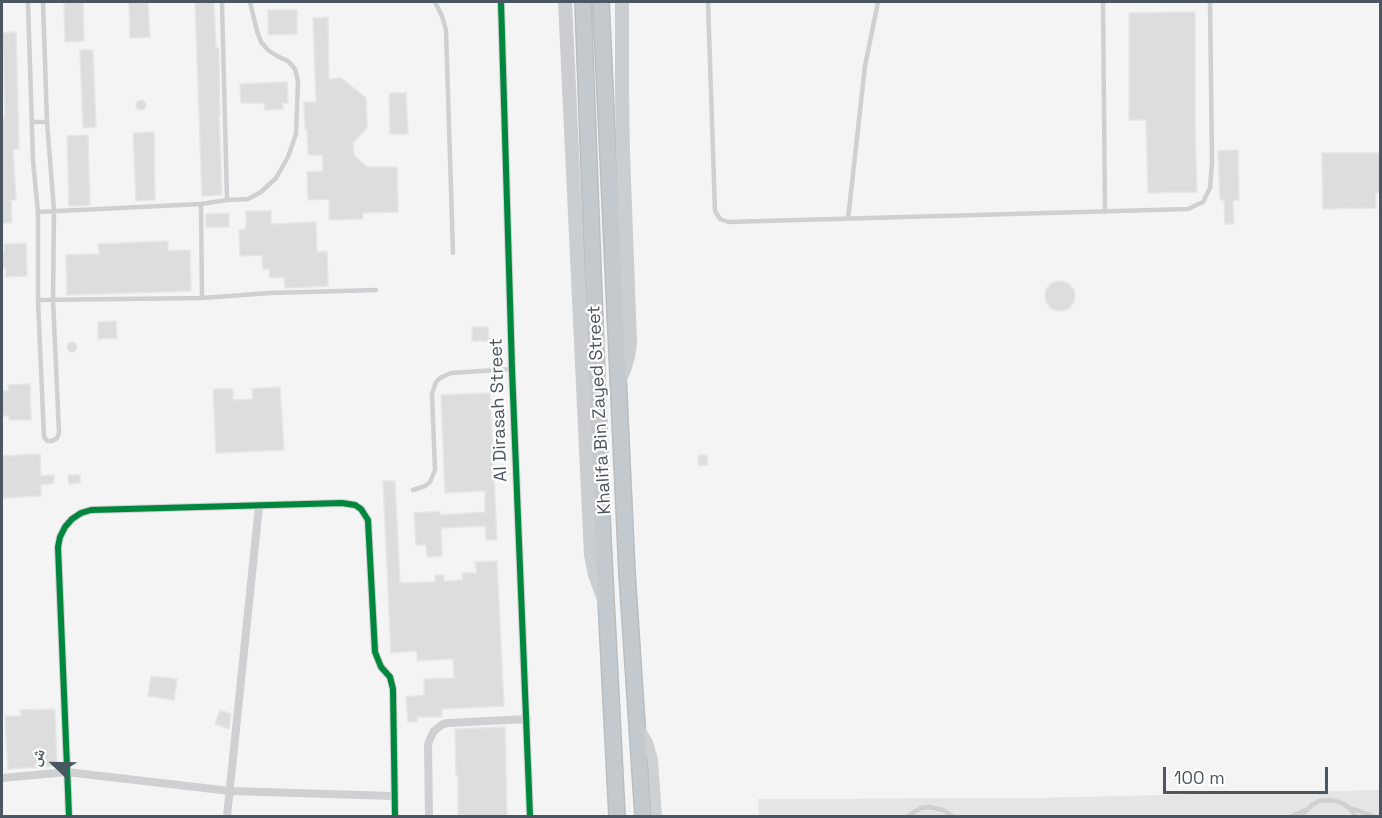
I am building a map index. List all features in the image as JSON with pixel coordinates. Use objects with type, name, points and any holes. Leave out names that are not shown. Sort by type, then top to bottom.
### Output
[{"type":"highway","name":"Khalifa Bin Zayed Street","points":[[583,2],[606,603],[617,816]]},
{"type":"highway","name":"Khalifa Bin Zayed Street","points":[[601,2],[627,573],[643,816]]},
{"type":"main road","points":[[566,2],[591,555],[595,575],[606,603]]},
{"type":"main road","points":[[618,383],[628,357],[630,343],[623,152],[622,2]]},
{"type":"street","name":"Al Dirasah Street","points":[[501,2],[512,369],[530,816]]},
{"type":"street","points":[[69,816],[58,547],[60,537],[72,519],[91,510],[349,503],[365,514],[369,527],[376,656],[381,667],[390,677],[393,686],[395,816]]},
{"type":"street","points":[[227,816],[259,506]]},
{"type":"street","points":[[429,816],[428,746],[434,731],[448,723],[526,719]]},
{"type":"street","points":[[638,726],[648,742],[653,760],[657,816]]},
{"type":"street","points":[[2,778],[67,772],[230,790],[393,796]]},
{"type":"lane","points":[[28,2],[33,161],[38,212],[38,300],[44,437],[47,441],[52,441],[59,433],[53,300],[54,210],[43,2]]},
{"type":"lane","points":[[222,2],[227,200]]},
{"type":"lane","points":[[38,212],[201,204],[248,199],[261,192],[276,178],[288,157],[296,134],[298,81],[295,69],[288,61],[268,50],[261,42],[256,31],[250,2]]},
{"type":"lane","points":[[435,2],[446,30],[453,253]]},
{"type":"lane","points":[[708,2],[716,211],[720,219],[728,222],[1188,209],[1203,202],[1210,188],[1212,163],[1210,2]]},
{"type":"lane","points":[[848,219],[865,66],[878,2]]},
{"type":"lane","points":[[1103,2],[1105,212]]},
{"type":"lane","points":[[30,46],[44,46]]},
{"type":"lane","points":[[32,122],[48,122]]},
{"type":"lane","points":[[201,204],[202,298]]},
{"type":"lane","points":[[38,300],[202,298],[270,293],[376,290]]},
{"type":"lane","points":[[413,490],[430,482],[435,470],[432,400],[436,382],[451,373],[512,369]]},
{"type":"lane","points":[[1292,816],[1319,801],[1328,800],[1373,816]]},
{"type":"lane","points":[[1344,804],[1355,816]]},
{"type":"lane","points":[[908,816],[921,808],[929,807],[944,810],[952,816]]},
{"type":"lane","points":[[1301,816],[1305,810]]},
{"type":"shaded area","points":[[1380,790],[1380,816],[759,816],[758,799],[1033,798]]},
{"type":"building","points":[[64,2],[83,2],[84,41],[65,42]]},
{"type":"building","points":[[129,2],[148,2],[150,37],[130,38]]},
{"type":"building","points":[[195,2],[214,2],[216,48],[219,48],[222,195],[202,196]]},
{"type":"building","points":[[268,10],[297,10],[297,34],[268,35]]},
{"type":"building","points":[[1195,12],[1197,192],[1148,193],[1146,120],[1129,120],[1129,13]]},
{"type":"building","points":[[328,17],[329,79],[341,78],[366,98],[367,128],[353,143],[354,155],[367,167],[397,167],[398,212],[363,213],[363,219],[329,220],[329,199],[308,200],[307,172],[323,171],[322,155],[308,155],[307,129],[305,129],[304,102],[316,102],[313,18]]},
{"type":"building","points":[[16,32],[19,149],[13,149],[16,200],[11,200],[12,223],[2,223],[2,117],[5,116],[2,33]]},
{"type":"building","points":[[80,50],[93,50],[96,127],[83,128]]},
{"type":"building","points":[[287,82],[288,103],[283,103],[283,109],[265,110],[264,103],[241,103],[240,84]]},
{"type":"building","points":[[389,93],[406,93],[408,134],[390,134]]},
{"type":"building","points":[[141,100],[145,101],[145,109],[141,110],[137,109],[136,105],[137,101]]},
{"type":"building","points":[[154,132],[155,200],[136,201],[133,133]]},
{"type":"building","points":[[88,135],[90,205],[69,206],[67,136]]},
{"type":"building","points":[[1238,150],[1239,200],[1233,200],[1234,224],[1225,224],[1224,200],[1220,200],[1218,151]]},
{"type":"building","points":[[1322,153],[1380,153],[1380,193],[1376,193],[1376,208],[1323,209]]},
{"type":"building","points":[[246,211],[271,211],[271,224],[316,222],[317,252],[327,251],[328,286],[285,288],[284,277],[270,278],[269,269],[263,269],[262,255],[240,256],[239,230],[246,229]]},
{"type":"building","points":[[229,213],[229,227],[206,227],[206,214]]},
{"type":"building","points":[[168,241],[168,251],[190,250],[191,291],[67,295],[66,255],[99,254],[98,244]]},
{"type":"building","points":[[26,243],[27,276],[6,277],[6,268],[2,268],[4,244]]},
{"type":"building","points":[[1060,281],[1066,282],[1074,290],[1074,302],[1066,310],[1060,311],[1054,310],[1046,302],[1045,296],[1046,290],[1054,282]]},
{"type":"building","points":[[116,321],[117,338],[98,339],[98,322]]},
{"type":"building","points":[[472,327],[488,327],[489,341],[472,341]]},
{"type":"building","points":[[72,342],[76,343],[76,351],[72,352],[68,351],[67,347],[68,343]]},
{"type":"building","points":[[30,384],[31,420],[9,420],[9,416],[2,416],[2,391],[9,391],[8,385]]},
{"type":"building","points":[[280,387],[284,450],[216,453],[213,389],[233,389],[233,400],[253,399],[252,389]]},
{"type":"building","points":[[490,393],[497,540],[486,540],[485,526],[441,528],[442,556],[427,557],[426,545],[416,545],[414,513],[440,511],[440,515],[485,512],[485,491],[445,493],[441,395]]},
{"type":"building","points":[[40,454],[41,476],[54,475],[54,483],[41,485],[41,496],[2,498],[2,456]]},
{"type":"building","points":[[698,455],[707,455],[708,465],[699,466]]},
{"type":"building","points":[[68,475],[80,475],[80,483],[69,484]]},
{"type":"building","points":[[383,481],[395,481],[400,583],[435,582],[435,575],[444,575],[444,581],[463,580],[462,573],[477,573],[475,562],[497,561],[504,706],[442,709],[442,717],[417,717],[417,722],[408,722],[406,697],[424,695],[424,679],[454,678],[453,659],[417,661],[417,651],[391,653]]},
{"type":"building","points":[[151,676],[177,679],[174,700],[148,696]]},
{"type":"building","points":[[55,709],[57,766],[8,769],[5,716],[21,716],[20,710]]},
{"type":"building","points":[[220,710],[231,714],[229,729],[215,724]]},
{"type":"building","points":[[505,727],[507,816],[458,816],[455,729]]},
{"type":"cycle path","points":[[501,2],[512,369],[530,816]]},
{"type":"cycle path","points":[[69,816],[58,547],[65,527],[81,513],[91,510],[342,503],[355,505],[361,509],[368,520],[375,652],[381,667],[390,677],[393,689],[395,816]]}]
